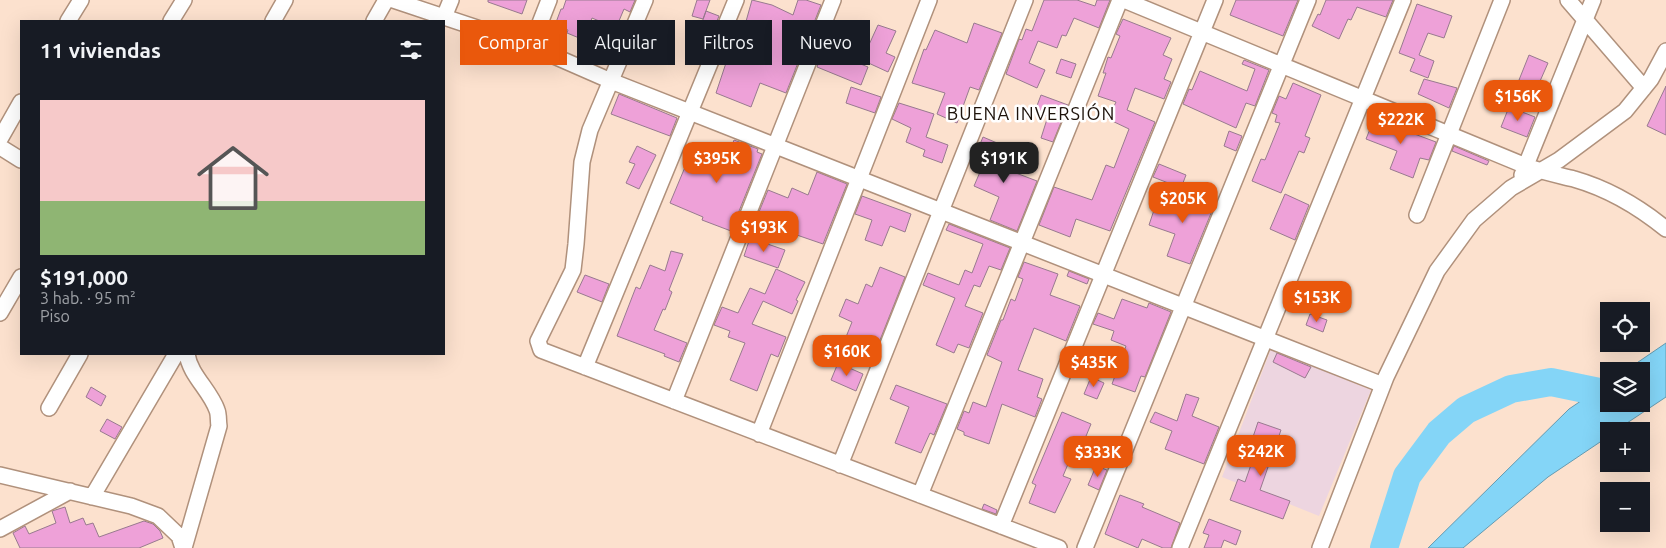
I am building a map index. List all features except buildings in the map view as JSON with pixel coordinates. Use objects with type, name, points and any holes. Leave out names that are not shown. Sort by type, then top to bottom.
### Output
[{"type":"street","points":[[69,20],[81,0]]},
{"type":"street","points":[[172,20],[184,0]]},
{"type":"street","points":[[274,20],[285,0]]},
{"type":"street","points":[[375,20],[386,0]]},
{"type":"street","points":[[392,0],[460,22]]},
{"type":"street","points":[[444,17],[451,0]]},
{"type":"street","points":[[541,20],[549,0]]},
{"type":"street","points":[[644,0],[590,130],[582,162],[573,270],[538,341],[540,350],[1059,548]]},
{"type":"street","points":[[585,367],[736,0]]},
{"type":"street","points":[[674,401],[833,0]]},
{"type":"street","points":[[760,434],[930,0]]},
{"type":"street","points":[[840,465],[1025,0]]},
{"type":"street","points":[[920,495],[1120,0]]},
{"type":"street","points":[[1124,0],[1533,168],[1576,180],[1620,197],[1648,214],[1666,229]]},
{"type":"street","points":[[1001,526],[1215,0]]},
{"type":"street","points":[[1085,548],[1308,0]]},
{"type":"street","points":[[1180,548],[1403,0]]},
{"type":"street","points":[[1417,215],[1502,0]]},
{"type":"street","points":[[1568,0],[1644,88]]},
{"type":"street","points":[[1533,168],[1593,0]]},
{"type":"street","points":[[1320,548],[1383,385],[1438,271],[1474,220],[1519,183],[1533,168],[1579,146],[1625,111],[1651,78],[1666,51]]},
{"type":"street","points":[[567,61],[690,112],[1383,385]]},
{"type":"street","points":[[0,139],[20,104]]},
{"type":"street","points":[[0,147],[20,159]]},
{"type":"street","points":[[0,313],[20,279]]},
{"type":"street","points":[[49,408],[79,355]]},
{"type":"street","points":[[92,497],[175,355]]},
{"type":"street","points":[[183,548],[218,426],[218,411],[196,374],[187,355]]},
{"type":"street","points":[[0,475],[130,506],[158,516],[179,536],[183,548]]},
{"type":"street","points":[[0,529],[70,491]]},
{"type":"shaded area","points":[[1271,349],[1371,390],[1319,516],[1222,477]]},
{"type":"water","points":[[1666,343],[1666,397],[1650,408],[1650,362],[1638,362]]},
{"type":"water","points":[[1600,388],[1600,412],[1644,412],[1628,422],[1600,422],[1600,442],[1548,477],[1463,548],[1428,548],[1569,409]]},
{"type":"waterway","points":[[1384,548],[1407,476],[1439,433],[1466,410],[1511,389],[1551,382],[1600,392]]},
{"type":"district","name":"BUENA INVERSIÓN","points":[[1031,114]]}]
